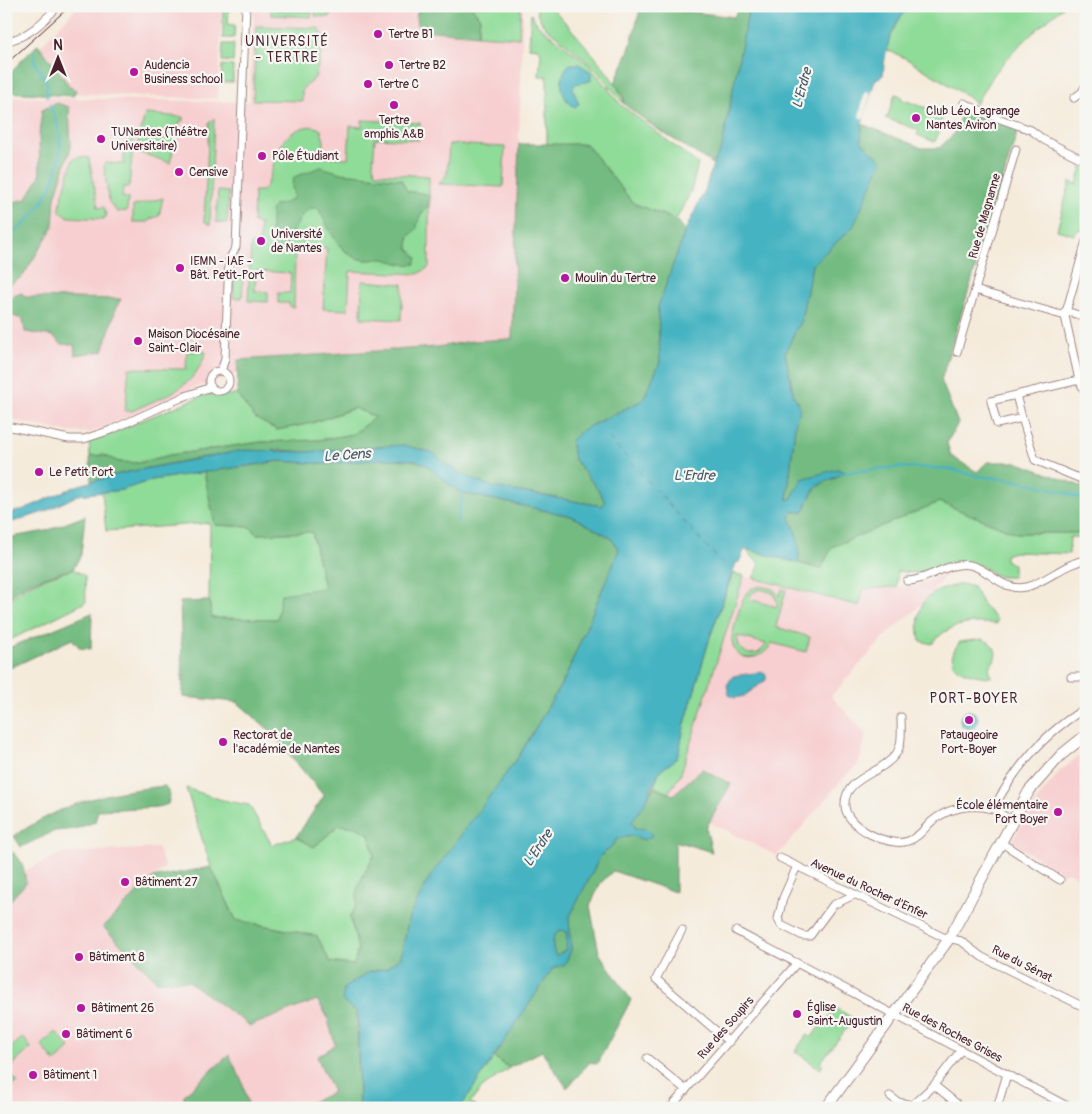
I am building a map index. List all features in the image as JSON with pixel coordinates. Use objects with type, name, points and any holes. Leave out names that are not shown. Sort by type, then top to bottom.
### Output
[{"type":"street","points":[[6,41],[26,34],[38,26],[58,6]]},
{"type":"street","points":[[211,387],[210,376],[221,371],[225,359],[229,260],[236,247],[246,6]]},
{"type":"street","points":[[1074,98],[1082,92],[1086,85]]},
{"type":"street","points":[[964,103],[986,114],[1031,130],[1044,140],[1086,161]]},
{"type":"street","name":"Rue de Magnanne","points":[[957,352],[1016,149]]},
{"type":"street","points":[[1086,241],[1065,313],[1079,380],[1086,394]]},
{"type":"street","points":[[975,290],[1086,317]]},
{"type":"street","points":[[6,426],[69,439],[84,439],[110,430],[183,397],[211,387],[220,392],[228,387],[228,378],[221,371]]},
{"type":"street","points":[[1022,418],[997,424],[991,401],[1079,380]]},
{"type":"street","points":[[1016,395],[1035,460],[1086,481]]},
{"type":"street","points":[[906,581],[914,581],[954,566],[969,565],[1005,585],[1023,587],[1076,562],[1086,560]]},
{"type":"street","points":[[1071,677],[1086,677]]},
{"type":"street","points":[[993,809],[1022,763],[1046,737],[1086,708]]},
{"type":"street","points":[[901,717],[901,742],[896,754],[871,774],[852,785],[846,794],[845,809],[855,826],[892,842],[906,842],[948,812],[967,807],[993,809],[1012,821]]},
{"type":"street","points":[[826,1108],[949,939],[1000,842],[1036,781],[1061,755],[1086,735]]},
{"type":"street","points":[[1000,842],[1060,880]]},
{"type":"street","name":"Avenue du Rocher d'Enfer","points":[[780,858],[949,939]]},
{"type":"street","points":[[797,866],[779,911],[778,922],[787,928],[803,936],[810,936],[833,905],[854,895]]},
{"type":"street","points":[[682,930],[656,979],[729,1042]]},
{"type":"street","name":"Rue des Roches Grises","points":[[736,931],[1071,1108]]},
{"type":"street","name":"Rue du Sénat","points":[[949,939],[961,941],[982,957],[1086,1008]]},
{"type":"street","name":"Rue des Soupirs","points":[[670,1108],[797,962]]},
{"type":"street","points":[[890,1096],[898,1102],[912,1105],[934,1085],[961,1050]]},
{"type":"street","points":[[647,1058],[686,1090]]},
{"type":"street","points":[[997,1108],[1006,1074]]},
{"type":"street","points":[[934,1085],[956,1103],[952,1108]]},
{"type":"shaded area","name":"Audencia Business school","points":[[78,6],[222,6],[218,99],[60,93],[35,52]]},
{"type":"shaded area","name":"Université de Nantes","points":[[254,6],[523,6],[513,339],[472,341],[438,347],[238,360],[237,374],[194,388],[91,433],[68,432],[6,419],[6,97],[249,102]]},
{"type":"shaded area","points":[[949,572],[916,610],[890,631],[831,696],[866,734],[861,757],[857,766],[847,774],[777,856],[664,799],[680,776],[744,576],[858,606],[864,589],[916,586]]},
{"type":"shaded area","name":"École élémentaire Port Boyer","points":[[1086,750],[1086,882],[1071,873],[1065,872],[1064,874],[1011,842],[1041,795],[1059,772]]},
{"type":"shaded area","points":[[158,848],[165,868],[152,878],[103,927],[157,981],[188,981],[250,1026],[316,1000],[327,1016],[335,1045],[333,1092],[300,1108],[6,1108],[6,869],[22,872],[63,853]]},
{"type":"green space","points":[[223,6],[229,6],[228,24],[235,25],[234,38],[223,38]]},
{"type":"green space","points":[[271,6],[276,6],[276,10],[312,12],[311,17],[271,15]]},
{"type":"green space","points":[[316,6],[331,6],[330,17],[315,16]]},
{"type":"green space","points":[[420,6],[471,6],[480,18],[478,35],[422,30],[417,25],[416,17]]},
{"type":"green space","points":[[471,6],[521,6],[519,38],[478,35],[480,18]]},
{"type":"green space","points":[[537,6],[551,6],[615,83],[622,95],[624,104],[593,66],[543,25],[537,13]]},
{"type":"green space","points":[[641,6],[734,17],[740,6],[749,6],[722,147],[713,164],[654,127],[624,104],[624,97],[615,83],[630,47]]},
{"type":"green space","points":[[910,6],[1064,6],[1003,63],[984,89],[976,104],[964,94],[905,58],[885,49],[901,15]]},
{"type":"green space","points":[[531,14],[538,25],[588,64],[621,105],[698,164],[691,191],[676,220],[633,203],[586,144],[547,145],[547,76],[539,76],[541,53],[538,48],[529,47]]},
{"type":"green space","points":[[6,17],[11,26],[12,35],[11,44],[6,53]]},
{"type":"green space","points":[[256,26],[318,28],[325,37],[315,78],[302,89],[302,101],[253,100]]},
{"type":"green space","points":[[38,44],[71,88],[76,90],[73,96],[6,92],[9,77],[13,71]]},
{"type":"green space","points":[[223,44],[234,44],[233,62],[222,61]]},
{"type":"green space","points":[[222,65],[233,66],[233,82],[221,82]]},
{"type":"green space","name":"Club Léo Lagrange Nantes Aviron","points":[[895,94],[901,96],[901,99],[929,109],[927,114],[934,117],[937,109],[946,111],[939,125],[941,126],[935,142],[917,135],[919,130],[885,118],[888,116]]},
{"type":"green space","points":[[57,103],[69,107],[71,147],[55,197],[53,227],[23,276],[6,287],[6,207],[10,203],[26,199],[40,176],[39,135],[42,110]]},
{"type":"green space","points":[[967,108],[1018,130],[941,380],[958,423],[947,443],[951,456],[977,472],[987,462],[1016,462],[1086,488],[1086,533],[1016,533],[939,502],[832,547],[821,569],[798,563],[798,540],[790,518],[792,512],[804,512],[809,499],[818,486],[836,478],[797,488],[791,500],[787,499],[798,402],[794,397],[785,353],[801,320],[812,265],[853,227],[862,124],[922,148],[939,148],[953,135],[963,110]]},
{"type":"green space","points":[[145,114],[183,117],[183,121],[180,121],[170,163],[136,151]]},
{"type":"green space","points":[[214,118],[210,225],[204,221],[209,123]]},
{"type":"green space","points":[[362,120],[420,123],[419,140],[375,138],[373,165],[376,173],[429,176],[429,267],[418,274],[350,271],[348,310],[323,309],[327,248],[295,247],[294,307],[290,307],[289,303],[278,303],[278,293],[290,293],[291,273],[256,271],[255,291],[268,292],[268,302],[248,301],[251,244],[259,244],[260,224],[253,223],[254,191],[262,191],[266,187],[281,145],[293,132],[309,126],[321,130],[324,141],[323,157],[348,158],[350,126],[362,127]]},
{"type":"green space","points":[[129,134],[134,135],[129,187],[123,187],[122,197],[128,198],[127,211],[117,212],[109,202],[104,167],[105,163],[124,164],[124,147]]},
{"type":"green space","points":[[449,144],[505,147],[503,187],[439,184],[447,174]]},
{"type":"green space","points":[[519,144],[586,144],[633,203],[676,220],[685,231],[658,307],[660,362],[643,400],[591,425],[574,459],[599,491],[605,502],[602,506],[492,487],[463,475],[444,463],[433,453],[373,447],[306,452],[280,450],[205,457],[123,473],[91,482],[90,456],[103,455],[119,462],[138,463],[170,455],[261,442],[319,440],[353,434],[375,417],[354,408],[312,423],[277,430],[255,418],[237,395],[238,360],[438,347],[472,341],[512,339]]},
{"type":"green space","points":[[80,157],[89,158],[98,208],[104,207],[106,215],[104,219],[69,217],[60,211],[60,204],[73,159]]},
{"type":"green space","points":[[321,167],[341,173],[401,179],[407,191],[426,194],[430,197],[416,228],[409,236],[408,248],[417,258],[415,264],[403,264],[382,259],[365,260],[356,258],[342,248],[318,208],[311,208],[305,212],[283,251],[276,251],[271,246],[271,210],[275,205],[285,203],[294,197],[292,185],[294,177]]},
{"type":"green space","points":[[1082,167],[1086,169],[1086,223],[1083,231],[1079,229],[1074,235],[1057,230],[1070,182],[1077,184]]},
{"type":"green space","points":[[218,191],[229,192],[227,223],[216,222]]},
{"type":"green space","points":[[163,198],[159,216],[150,219],[148,222],[133,222],[133,206]]},
{"type":"green space","points":[[234,278],[243,278],[242,298],[233,298]]},
{"type":"green space","points":[[362,281],[403,284],[401,320],[361,318]]},
{"type":"green space","points":[[22,293],[25,297],[121,299],[116,308],[103,351],[75,355],[74,345],[61,344],[53,336],[25,332],[23,319],[6,314],[7,298]]},
{"type":"green space","points":[[187,351],[206,352],[201,365],[186,383],[167,395],[132,411],[125,411],[129,368],[186,369]]},
{"type":"green space","points":[[207,394],[237,395],[255,418],[277,430],[312,423],[355,408],[375,417],[353,434],[319,440],[261,442],[170,455],[138,463],[119,462],[103,455],[90,456],[89,442]]},
{"type":"green space","points":[[403,459],[419,462],[434,470],[462,493],[571,516],[610,537],[619,550],[565,678],[519,756],[409,917],[401,957],[386,968],[367,973],[343,1001],[357,1013],[359,1108],[300,1108],[333,1092],[317,1057],[335,1045],[327,1016],[317,1000],[250,1026],[188,981],[157,981],[103,927],[152,878],[211,867],[236,920],[317,936],[330,962],[354,965],[358,949],[350,917],[356,906],[358,886],[374,855],[369,834],[356,827],[339,825],[314,847],[296,837],[324,796],[268,729],[237,702],[183,697],[180,602],[209,601],[212,618],[277,619],[281,594],[324,588],[312,532],[257,534],[250,527],[215,525],[204,472],[280,461],[327,464]]},
{"type":"green space","points":[[204,472],[215,525],[250,527],[257,534],[312,532],[324,588],[278,619],[212,618],[209,601],[210,523],[106,531],[102,492],[122,490],[152,480]]},
{"type":"green space","points":[[939,502],[1016,533],[1086,533],[1086,538],[1070,537],[1069,554],[1014,552],[1005,555],[1005,560],[1013,564],[1013,577],[999,577],[979,565],[950,564],[923,574],[897,571],[897,587],[864,589],[859,606],[753,578],[760,565],[745,549],[821,569],[831,547]]},
{"type":"green space","points":[[85,516],[81,555],[73,569],[45,577],[25,586],[17,591],[6,606],[6,538],[46,531]]},
{"type":"green space","points":[[73,569],[85,576],[86,602],[6,642],[8,602],[30,585]]},
{"type":"green space","points":[[733,573],[744,576],[680,776],[668,793],[654,787],[659,772],[676,759],[679,752],[684,727],[710,637]]},
{"type":"green space","points":[[962,584],[973,587],[982,603],[997,620],[996,624],[970,623],[961,625],[945,632],[932,644],[920,641],[919,617],[925,601],[939,591]]},
{"type":"green space","points":[[761,586],[773,589],[779,596],[782,589],[786,590],[776,627],[810,637],[806,652],[772,643],[762,654],[750,658],[738,654],[734,649],[732,637],[742,601],[747,592]],"holes":[[[760,589],[773,593],[777,601],[777,607],[749,599],[752,593]],[[737,636],[766,644],[766,645],[758,653],[748,654],[739,647]]]},
{"type":"green space","points":[[92,613],[91,649],[80,648],[72,639],[6,670],[6,649]]},
{"type":"green space","points":[[982,639],[994,647],[996,654],[993,663],[989,667],[991,677],[966,673],[954,665],[952,659],[954,651],[960,642]]},
{"type":"green space","points":[[702,769],[731,784],[706,828],[712,852],[675,841],[675,892],[613,871],[600,884],[590,906],[599,953],[631,1000],[597,1064],[590,1062],[567,1088],[542,1051],[509,1068],[494,1057],[553,968],[565,964],[571,950],[569,918],[601,855],[618,838],[633,836],[644,840],[632,821],[654,787],[673,795]]},
{"type":"green space","points":[[165,786],[170,795],[168,804],[159,807],[98,810],[95,822],[75,829],[55,831],[21,847],[14,836],[51,815],[104,795]]},
{"type":"green space","points":[[186,788],[222,800],[249,805],[272,845],[296,837],[314,847],[339,825],[356,827],[369,834],[374,855],[358,886],[356,906],[350,917],[358,949],[354,966],[330,962],[317,936],[236,920],[211,867]]},
{"type":"green space","points":[[6,848],[16,855],[21,862],[26,883],[6,905]]},
{"type":"green space","points":[[560,930],[565,931],[567,936],[566,950],[556,956],[553,949],[553,938]]},
{"type":"green space","points":[[836,1008],[854,1019],[820,1063],[823,1066],[820,1069],[795,1051],[807,1035],[811,1038],[819,1027],[821,1028]]},
{"type":"green space","points":[[56,1032],[70,1048],[55,1062],[41,1045]]},
{"type":"green space","points":[[23,1037],[31,1048],[7,1070],[18,1083],[9,1086],[6,1084],[6,1052]]},
{"type":"green space","points":[[229,1055],[242,1081],[249,1108],[184,1108],[184,1095]]},
{"type":"green space","points":[[494,1057],[509,1068],[482,1088],[470,1103],[477,1108],[460,1108]]},
{"type":"water","name":"L'Erdre","points":[[749,6],[910,6],[898,21],[890,38],[885,56],[883,75],[875,80],[862,124],[861,141],[882,161],[853,227],[812,265],[801,320],[785,353],[794,397],[800,408],[796,419],[787,499],[791,499],[802,479],[837,469],[845,472],[819,485],[808,501],[804,512],[792,512],[790,518],[798,540],[798,563],[745,549],[739,562],[736,563],[710,637],[684,727],[679,752],[676,759],[659,772],[644,805],[632,821],[636,829],[644,828],[652,833],[651,837],[644,840],[633,836],[618,838],[601,855],[569,918],[571,950],[565,964],[553,968],[460,1108],[359,1108],[358,1013],[342,1001],[344,988],[367,973],[386,968],[401,957],[409,917],[430,877],[519,756],[565,678],[619,550],[610,537],[571,516],[462,493],[425,464],[415,460],[381,459],[327,464],[280,461],[152,480],[122,490],[78,495],[44,512],[6,524],[6,514],[22,510],[79,485],[123,473],[244,450],[306,452],[403,445],[434,453],[444,463],[463,475],[492,487],[602,506],[605,502],[599,491],[574,459],[571,440],[582,430],[643,400],[660,362],[658,307],[685,231],[705,190],[713,164],[722,147]],"holes":[[[560,930],[565,931],[567,936],[566,950],[556,956],[553,938]]]},
{"type":"water","points":[[570,64],[579,64],[591,72],[591,81],[575,84],[573,89],[579,104],[575,107],[566,98],[562,87],[563,74]]},
{"type":"water","points":[[762,672],[766,675],[766,680],[744,696],[735,698],[729,695],[727,685],[733,676]]},
{"type":"water","name":"Pataugeoire Port-Boyer","points":[[965,711],[973,711],[978,716],[976,727],[965,729],[960,724],[960,716]]},
{"type":"pier","points":[[865,92],[871,93],[864,119],[859,117]]},
{"type":"waterway","points":[[35,52],[34,61],[47,82],[47,97]]},
{"type":"waterway","points":[[6,239],[19,229],[40,205],[54,178],[60,147],[59,130],[50,105]]},
{"type":"waterway","points":[[844,473],[896,468],[948,469],[1036,485],[1086,500]]},
{"type":"waterway","points":[[457,521],[464,491]]},
{"type":"ferry route","points":[[609,438],[727,569]]},
{"type":"tram line","points":[[6,64],[70,6]]},
{"type":"place","name":"Tertre B1","points":[[378,34]]},
{"type":"place","name":"Tertre B2","points":[[389,65]]},
{"type":"place","name":"Audencia Business school","points":[[134,72]]},
{"type":"place","name":"Tertre C","points":[[368,84]]},
{"type":"place","name":"Tertre amphis A&B","points":[[394,105]]},
{"type":"place","name":"Club Léo Lagrange Nantes Aviron","points":[[916,118]]},
{"type":"place","name":"TUNantes (Théâtre Universitaire)","points":[[101,139]]},
{"type":"place","name":"Pôle Étudiant","points":[[262,156]]},
{"type":"place","name":"Censive","points":[[179,172]]},
{"type":"place","name":"Université de Nantes","points":[[261,241]]},
{"type":"place","name":"IEMN - IAE - Bât. Petit-Port","points":[[180,268]]},
{"type":"place","name":"Moulin du Tertre","points":[[565,278]]},
{"type":"place","name":"Maison Diocésaine Saint-Clair","points":[[138,341]]},
{"type":"place","name":"Le Petit Port","points":[[39,472]]},
{"type":"place","name":"Pataugeoire Port-Boyer","points":[[969,720]]},
{"type":"place","name":"Rectorat de l'académie de Nantes","points":[[223,742]]},
{"type":"place","name":"École élémentaire Port Boyer","points":[[1058,812]]},
{"type":"place","name":"Bâtiment 27","points":[[125,882]]},
{"type":"place","name":"Bâtiment 8","points":[[79,957]]},
{"type":"place","name":"Bâtiment 26","points":[[81,1008]]},
{"type":"place","name":"Église Saint-Augustin","points":[[797,1014]]},
{"type":"place","name":"Bâtiment 6","points":[[66,1034]]},
{"type":"place","name":"Bâtiment 1","points":[[33,1075]]},
{"type":"district","name":"UNIVERSITÉ - TERTRE","points":[[287,49]]},
{"type":"district","name":"PORT-BOYER","points":[[974,698]]},
{"type":"water label","name":"Le Cens","points":[[347,455]]}]
